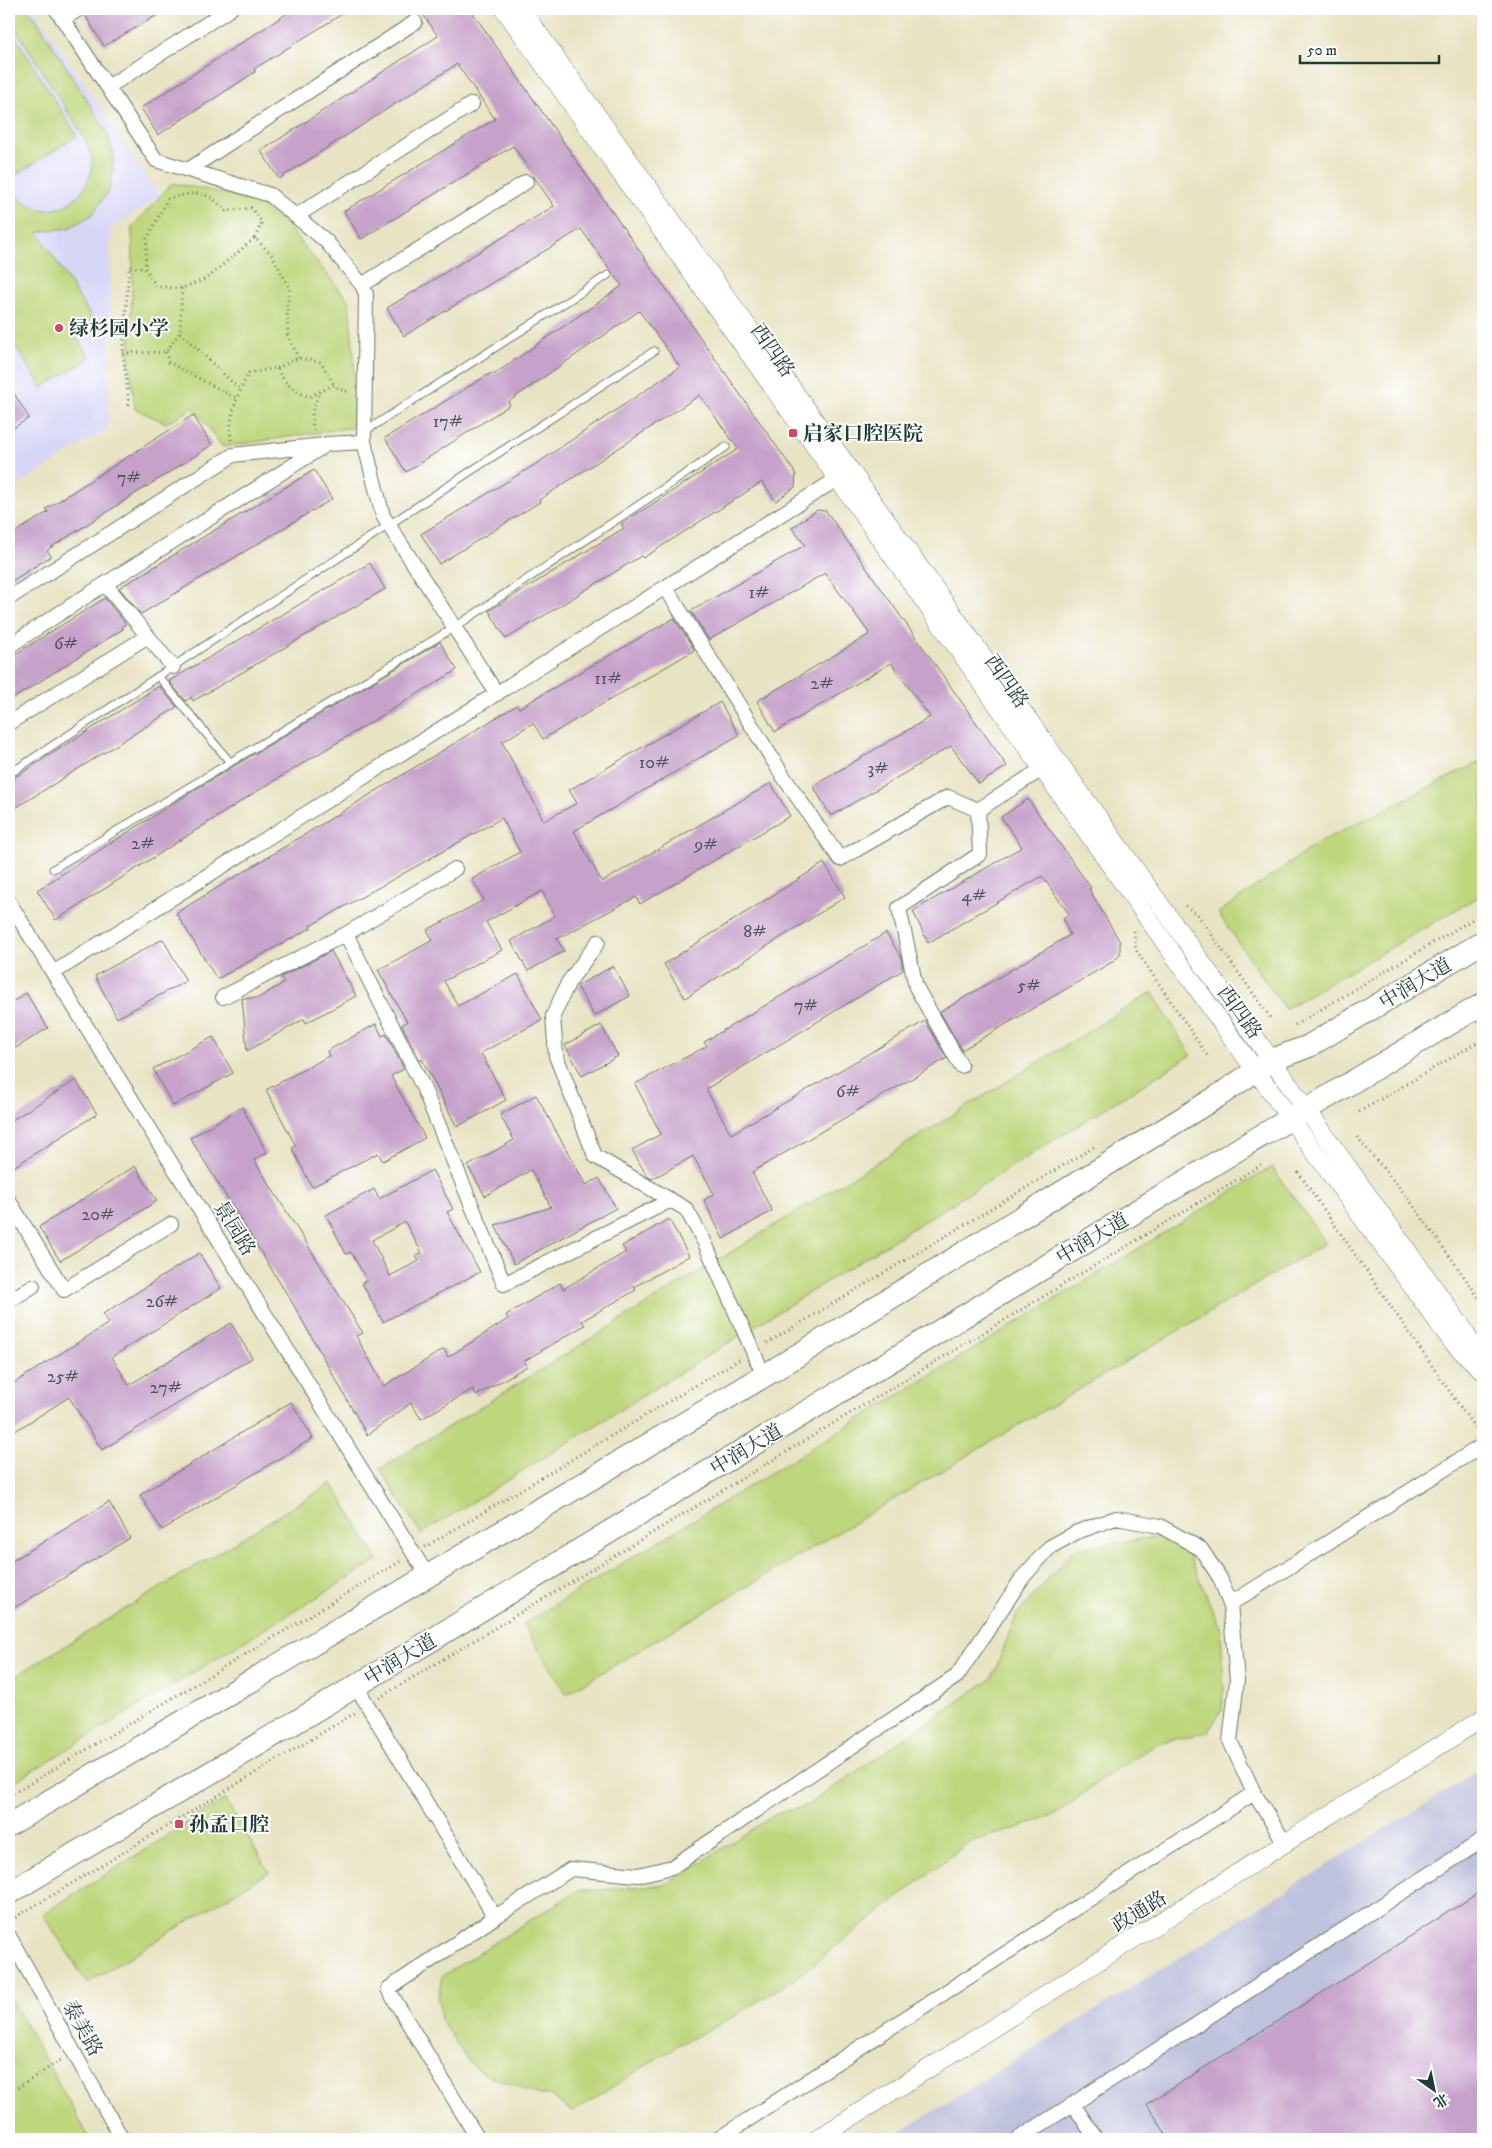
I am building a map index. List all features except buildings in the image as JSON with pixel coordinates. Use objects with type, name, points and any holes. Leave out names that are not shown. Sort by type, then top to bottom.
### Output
[{"type":"main road","name":"中润大道","points":[[9,1825],[764,1376],[1264,1066],[1309,1046],[1483,942]]},
{"type":"main road","name":"中润大道","points":[[9,1893],[361,1696],[1342,1087],[1483,1004]]},
{"type":"street","points":[[79,9],[59,14],[156,160],[270,196],[326,241],[362,286],[366,294],[364,437],[383,516],[497,694]]},
{"type":"street","points":[[108,87],[230,9]]},
{"type":"street","name":"西四路","points":[[504,9],[845,474]]},
{"type":"street","name":"西四路","points":[[522,9],[845,474],[1299,1115],[1453,1343],[1483,1370]]},
{"type":"street","points":[[188,170],[415,22]]},
{"type":"street","points":[[296,216],[472,104]]},
{"type":"street","points":[[362,286],[526,182]]},
{"type":"street","points":[[9,598],[233,455],[320,445],[364,437]]},
{"type":"street","points":[[9,646],[320,445]]},
{"type":"street","points":[[53,974],[845,474]]},
{"type":"street","points":[[105,584],[173,667]]},
{"type":"street","points":[[666,588],[783,776],[840,859],[948,797],[978,810]]},
{"type":"street","points":[[9,723],[148,636]]},
{"type":"street","points":[[978,810],[1049,764]]},
{"type":"street","name":"西四路","points":[[1049,764],[1130,893],[1264,1066]]},
{"type":"street","points":[[961,1066],[916,987],[899,908],[980,854],[978,810]]},
{"type":"street","points":[[223,997],[346,934],[455,869]]},
{"type":"street","name":"景园路","points":[[9,902],[427,1575]]},
{"type":"street","points":[[346,934],[423,1087],[504,1284],[671,1200]]},
{"type":"street","points":[[598,942],[568,983],[554,1016],[556,1056],[595,1156],[686,1209],[704,1241],[764,1376]]},
{"type":"street","points":[[9,1201],[64,1290],[171,1224]]},
{"type":"street","points":[[9,1301],[33,1286]]},
{"type":"street","points":[[1230,1604],[1483,1445]]},
{"type":"street","points":[[478,2139],[388,1989],[495,1917],[571,1869],[638,1875],[672,1867],[957,1676],[1023,1577],[1050,1547],[1077,1532],[1116,1518],[1160,1526],[1201,1550],[1220,1578],[1230,1604],[1237,1680],[1230,1741],[1254,1793],[1285,1843]]},
{"type":"street","points":[[361,1696],[495,1917]]},
{"type":"street","name":"政通路","points":[[817,2139],[1483,1718]]},
{"type":"street","points":[[718,2139],[1254,1793]]},
{"type":"street","points":[[1018,2139],[1483,1840]]},
{"type":"street","name":"泰美路","points":[[9,1936],[122,2139]]},
{"type":"street","points":[[1073,2104],[1096,2139]]},
{"type":"lane","points":[[364,437],[608,275]]},
{"type":"lane","points":[[9,774],[654,350]]},
{"type":"lane","points":[[53,869],[455,627],[726,446]]},
{"type":"lane","points":[[158,676],[230,762]]},
{"type":"path","points":[[200,192],[217,201],[226,211],[251,208],[262,222],[256,238],[206,279],[182,288],[157,287],[145,268],[148,239],[168,198],[200,192]]},
{"type":"path","points":[[256,238],[272,255],[290,289],[287,305],[288,335],[298,358]]},
{"type":"path","points":[[129,405],[123,353],[129,267],[145,268]]},
{"type":"path","points":[[182,288],[180,332],[166,352],[168,362],[236,398]]},
{"type":"path","points":[[180,332],[240,390]]},
{"type":"path","points":[[123,353],[166,352]]},
{"type":"path","points":[[233,455],[230,428],[236,398],[249,372],[277,368],[298,358],[322,362],[334,385],[342,390],[364,395]]},
{"type":"path","points":[[277,368],[282,378],[293,390],[309,397],[334,385]]},
{"type":"path","points":[[320,391],[312,412],[320,445]]},
{"type":"path","points":[[1130,893],[1136,950],[1209,1058]]},
{"type":"path","points":[[1182,905],[1197,914],[1272,1020]]},
{"type":"path","points":[[1295,1025],[1483,913]]},
{"type":"path","points":[[1359,1112],[1483,1039]]},
{"type":"path","points":[[1357,1137],[1408,1198],[1483,1303]]},
{"type":"path","points":[[9,1796],[1102,1142]]},
{"type":"path","points":[[9,1922],[361,1696],[1261,1165]]},
{"type":"path","points":[[1298,1172],[1478,1432]]},
{"type":"path","points":[[9,2093],[73,2052]]},
{"type":"shaded area","name":"绿杉园小学","points":[[9,9],[34,9],[160,196],[111,228],[108,428],[9,491]]},
{"type":"shaded area","points":[[1483,1768],[1483,2139],[889,2139]]},
{"type":"green space","points":[[9,9],[28,9],[33,14],[106,130],[114,156],[110,189],[92,215],[69,228],[38,232],[95,323],[75,335],[90,358],[42,388],[9,336],[9,187],[15,194],[35,208],[50,210],[60,207],[70,203],[84,188],[92,168],[92,158],[85,139],[9,21]]},
{"type":"green space","points":[[15,36],[77,136],[9,179],[9,40]]},
{"type":"green space","points":[[172,183],[238,196],[275,211],[349,301],[354,358],[354,427],[222,447],[194,408],[166,423],[135,409],[129,358],[133,272],[132,227]]},
{"type":"green space","points":[[1483,760],[1483,894],[1285,1009],[1218,913],[1318,843]]},
{"type":"green space","points":[[1152,992],[1191,1055],[421,1534],[380,1469]]},
{"type":"green space","points":[[1272,1167],[1326,1243],[566,1694],[523,1624]]},
{"type":"green space","points":[[332,1483],[378,1560],[9,1785],[9,1680]]},
{"type":"green space","points":[[1163,1536],[1189,1555],[1221,1630],[1224,1690],[1222,1710],[1208,1732],[1158,1743],[1103,1778],[1060,1812],[1018,1828],[969,1842],[793,1980],[731,2018],[675,2047],[573,2112],[549,2095],[540,2095],[483,2073],[468,2061],[441,2020],[438,1998],[442,1976],[578,1890],[602,1890],[667,1884],[776,1814],[808,1805],[992,1678],[1016,1616],[1074,1549]]},
{"type":"green space","points":[[225,1799],[269,1872],[87,1983],[43,1914]]},
{"type":"green space","points":[[9,1995],[90,2139],[9,2139]]},
{"type":"place","name":"绿杉园小学","points":[[59,328]]},
{"type":"place","name":"启家口腔医院","points":[[793,433]]},
{"type":"place","name":"孙孟口腔","points":[[179,1824]]}]
